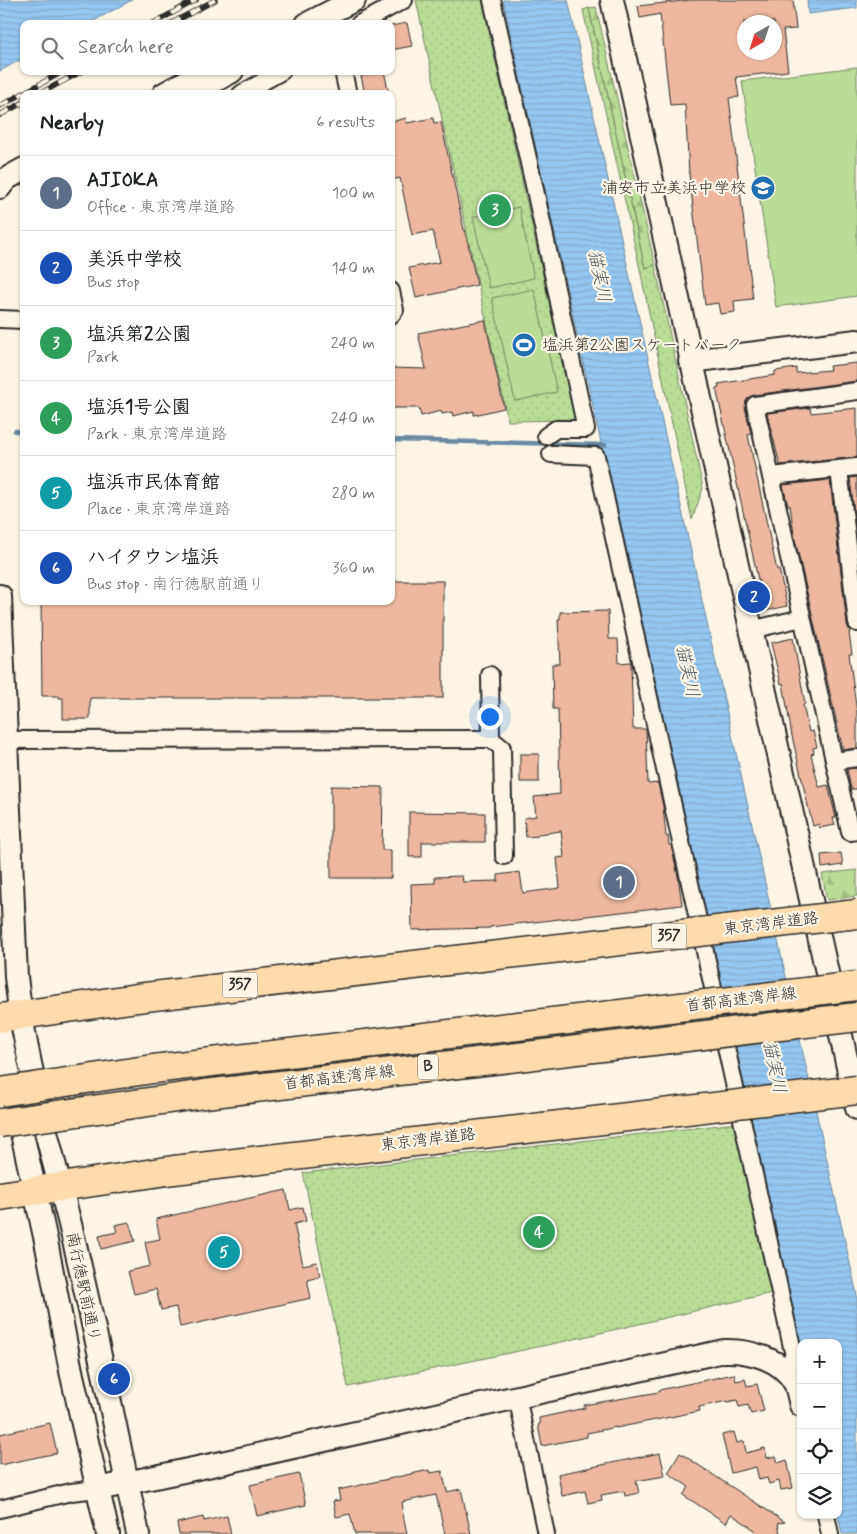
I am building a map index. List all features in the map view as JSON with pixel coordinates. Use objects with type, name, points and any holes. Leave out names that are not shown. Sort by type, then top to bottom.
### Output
[{"type":"highway","name":"東京湾岸道路","points":[[10,1016],[147,997],[857,914]]},
{"type":"highway","name":"首都高速湾岸線","points":[[0,1092],[153,1069],[857,986]]},
{"type":"highway","name":"首都高速湾岸線","points":[[0,1123],[94,1108],[205,1094],[857,1016]]},
{"type":"highway","name":"東京湾岸道路","points":[[0,1196],[174,1170],[857,1090]]},
{"type":"street","points":[[315,20],[354,0]]},
{"type":"street","points":[[366,20],[404,0]]},
{"type":"street","points":[[492,0],[586,429],[556,429],[546,436]]},
{"type":"street","points":[[612,0],[690,361],[857,1108]]},
{"type":"street","points":[[171,90],[199,75]]},
{"type":"street","points":[[198,90],[225,75]]},
{"type":"street","points":[[248,90],[275,75]]},
{"type":"street","points":[[344,75],[347,90]]},
{"type":"street","points":[[20,171],[6,179],[0,188],[11,190],[20,185]]},
{"type":"street","points":[[0,319],[20,320]]},
{"type":"street","points":[[690,361],[857,342]]},
{"type":"street","points":[[857,392],[755,405],[850,832],[857,831]]},
{"type":"street","points":[[551,454],[596,456],[794,1356],[783,1370]]},
{"type":"street","points":[[771,476],[857,467]]},
{"type":"street","points":[[839,469],[857,623]]},
{"type":"street","points":[[0,596],[3,740],[16,977],[10,1016],[46,1188]]},
{"type":"street","points":[[750,630],[802,618]]},
{"type":"street","points":[[490,675],[491,739]]},
{"type":"street","points":[[3,740],[491,739],[502,748],[504,856]]},
{"type":"street","points":[[834,761],[857,758]]},
{"type":"street","points":[[0,1035],[46,1188]]},
{"type":"street","name":"南行徳駅前通り","points":[[46,1188],[70,1224],[138,1534]]},
{"type":"street","name":"南行徳駅前通り","points":[[46,1188],[46,1241],[70,1371],[108,1534]]},
{"type":"street","points":[[0,1509],[70,1492],[127,1483],[724,1351],[755,1354],[772,1362],[783,1370],[795,1384],[797,1391]]},
{"type":"street","points":[[517,1396],[546,1534]]},
{"type":"street","points":[[827,1519],[830,1534]]},
{"type":"green space","points":[[416,0],[482,0],[575,420],[508,421]]},
{"type":"green space","points":[[596,7],[655,265],[645,268],[589,8]]},
{"type":"green space","points":[[589,8],[645,268],[655,265],[703,488],[692,520],[641,274],[583,10]]},
{"type":"green space","points":[[857,67],[857,296],[776,307],[742,81]]},
{"type":"green space","points":[[519,207],[534,278],[489,288],[473,217]]},
{"type":"green space","name":"塩浜第2公園スケートパーク","points":[[534,289],[557,392],[515,401],[492,298]]},
{"type":"green space","points":[[857,870],[857,896],[827,900],[822,874]]},
{"type":"green space","points":[[737,1123],[776,1292],[566,1341],[348,1387],[303,1173]]},
{"type":"water","points":[[0,0],[132,0],[95,20],[20,20],[20,60],[0,71]]},
{"type":"water","name":"猫実川","points":[[503,0],[568,0],[857,1295],[857,1534],[842,1534],[839,1519],[842,1519],[842,1339],[799,1339]]},
{"type":"water","points":[[807,0],[857,0],[857,8],[808,14]]},
{"type":"building","points":[[691,0],[793,0],[796,29],[783,30],[788,71],[736,77],[739,97],[729,98],[753,299],[734,301],[735,312],[720,314],[718,303],[705,305],[689,174],[685,104],[670,105],[660,14],[640,18],[638,6]]},
{"type":"building","points":[[407,23],[412,46],[395,49],[395,25]]},
{"type":"building","points":[[385,75],[388,90],[364,90],[361,76]]},
{"type":"building","points":[[406,118],[407,123],[433,118],[434,123],[441,122],[477,285],[416,298],[409,268],[440,262],[433,231],[412,235],[400,178],[395,179],[395,121]]},
{"type":"building","points":[[485,320],[504,408],[474,415],[474,411],[453,416],[452,412],[442,414],[441,411],[421,416],[419,408],[395,408],[395,368],[426,369],[418,333]]},
{"type":"building","points":[[857,363],[857,381],[754,395],[746,401],[745,407],[751,434],[748,435],[777,570],[779,569],[787,606],[765,611],[716,388],[719,387],[718,384],[775,375],[775,371],[796,368],[796,373],[830,370],[829,366]]},
{"type":"building","points":[[810,408],[811,413],[857,408],[857,457],[780,465],[767,413]]},
{"type":"building","points":[[857,477],[857,537],[850,478]]},
{"type":"building","points":[[830,480],[847,624],[850,633],[852,654],[849,654],[857,713],[857,748],[843,750],[794,535],[790,505],[788,506],[783,485]]},
{"type":"building","points":[[395,581],[443,581],[443,698],[90,698],[90,719],[63,719],[63,698],[59,698],[59,696],[42,696],[41,605],[395,605]]},
{"type":"building","points":[[608,611],[609,639],[618,639],[619,663],[631,662],[633,729],[646,729],[648,784],[658,783],[663,806],[666,836],[668,836],[669,845],[671,845],[682,905],[490,928],[412,930],[411,884],[435,883],[435,877],[462,876],[463,882],[498,881],[498,875],[520,872],[523,893],[560,888],[557,858],[564,857],[561,831],[526,837],[524,818],[536,816],[534,797],[560,794],[558,709],[553,709],[552,664],[560,664],[558,619],[560,619],[560,612]]},
{"type":"building","points":[[793,638],[805,704],[803,705],[809,732],[813,731],[817,747],[813,748],[814,753],[811,754],[815,771],[819,787],[828,785],[836,818],[833,818],[835,825],[820,828],[819,824],[813,826],[792,736],[783,683],[781,684],[771,643]]},
{"type":"building","points":[[520,754],[539,754],[539,782],[520,782]]},
{"type":"building","points":[[857,768],[857,789],[851,789],[847,769]]},
{"type":"building","points":[[331,786],[383,787],[382,850],[391,850],[391,878],[331,878]]},
{"type":"building","points":[[409,812],[485,813],[485,842],[422,842],[422,857],[409,857]]},
{"type":"building","points":[[841,853],[843,865],[822,868],[821,855]]},
{"type":"building","points":[[286,1190],[290,1210],[303,1207],[306,1221],[294,1224],[303,1265],[316,1262],[320,1276],[307,1279],[311,1298],[180,1327],[176,1307],[161,1310],[156,1289],[134,1294],[128,1271],[150,1266],[145,1242],[160,1239],[156,1219]]},
{"type":"building","points":[[129,1222],[135,1241],[101,1249],[99,1236],[117,1232],[115,1225]]},
{"type":"building","points":[[734,1374],[736,1381],[745,1379],[747,1386],[757,1384],[764,1411],[751,1414],[748,1405],[739,1407],[737,1400],[727,1401],[699,1407],[700,1411],[587,1433],[587,1437],[542,1446],[538,1425],[540,1424],[539,1418],[585,1408],[584,1405],[659,1392],[659,1390]]},
{"type":"building","points":[[50,1423],[57,1453],[0,1465],[0,1434]]},
{"type":"building","points":[[734,1432],[737,1443],[744,1441],[746,1453],[765,1448],[767,1458],[776,1456],[778,1463],[787,1460],[793,1488],[781,1490],[779,1481],[769,1484],[767,1478],[759,1480],[756,1467],[731,1473],[722,1435]]},
{"type":"building","points":[[660,1453],[665,1476],[636,1481],[639,1493],[625,1496],[624,1491],[601,1495],[602,1500],[588,1503],[585,1491],[562,1496],[558,1474]]},
{"type":"building","points":[[680,1453],[785,1522],[778,1523],[780,1534],[756,1534],[755,1530],[731,1514],[726,1523],[683,1495],[689,1487],[668,1473]]},
{"type":"building","points":[[429,1470],[430,1473],[442,1471],[447,1492],[461,1489],[471,1534],[445,1534],[436,1495],[402,1502],[407,1534],[355,1534],[350,1514],[336,1517],[333,1501],[340,1500],[338,1490]]},
{"type":"building","points":[[299,1474],[306,1505],[257,1516],[250,1485]]},
{"type":"building","points":[[227,1516],[231,1534],[179,1534],[177,1523],[203,1517],[204,1521]]},
{"type":"waterway","points":[[15,431],[20,431]]},
{"type":"waterway","points":[[395,440],[605,445]]},
{"type":"railway","points":[[159,20],[196,0]]},
{"type":"railway","points":[[178,20],[215,0]]},
{"type":"railway","points":[[29,90],[57,75]]},
{"type":"railway","points":[[46,90],[75,75]]},
{"type":"railway","points":[[0,106],[20,95]]},
{"type":"railway","points":[[0,115],[20,104]]},
{"type":"place","name":"浦安市立美浜中学校","points":[[763,188]]},
{"type":"place","name":"塩浜第2公園","points":[[495,210]]},
{"type":"place","name":"塩浜第2公園スケートパーク","points":[[524,345]]},
{"type":"place","name":"美浜中学校","points":[[754,597]]},
{"type":"place","name":"AJIOKA","points":[[619,882]]},
{"type":"place","name":"塩浜1号公園","points":[[539,1232]]},
{"type":"place","name":"塩浜市民体育館","points":[[224,1252]]},
{"type":"place","name":"ハイタウン塩浜","points":[[114,1379]]}]
